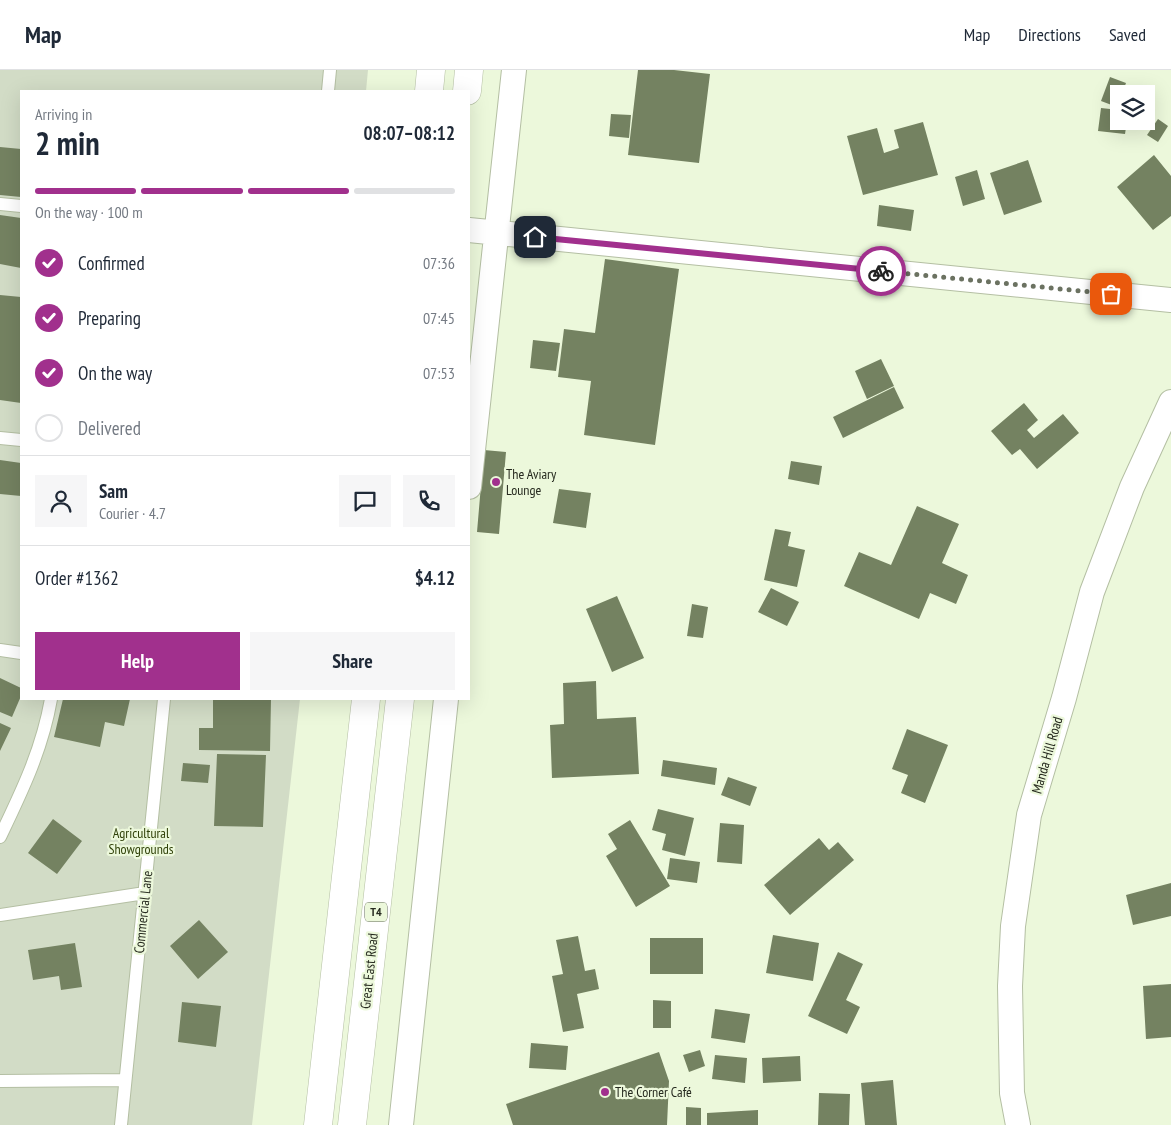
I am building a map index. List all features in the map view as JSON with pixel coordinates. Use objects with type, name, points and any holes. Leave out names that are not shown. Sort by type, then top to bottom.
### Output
[{"type":"main road","points":[[429,90],[431,70]]},
{"type":"main road","points":[[467,90],[469,70]]},
{"type":"main road","points":[[318,1125],[366,700]]},
{"type":"main road","name":"Great East Road","points":[[352,1125],[400,700]]},
{"type":"street","points":[[470,478],[514,70]]},
{"type":"street","points":[[470,230],[1171,300]]},
{"type":"street","name":"Manda Hill Road","points":[[1018,1125],[1012,1093],[1010,986],[1013,926],[1029,815],[1064,698],[1092,592],[1132,487],[1171,402]]},
{"type":"street","points":[[401,1125],[446,700]]},
{"type":"lane","points":[[328,90],[330,70]]},
{"type":"lane","points":[[0,204],[20,206]]},
{"type":"lane","points":[[0,438],[20,440]]},
{"type":"lane","points":[[0,650],[20,653]]},
{"type":"lane","points":[[0,837],[34,764],[51,700]]},
{"type":"lane","name":"Commercial Lane","points":[[120,1125],[164,700]]},
{"type":"lane","points":[[0,915],[145,893]]},
{"type":"lane","points":[[0,1081],[125,1080]]},
{"type":"green space","name":"Agricultural Showgrounds","points":[[0,70],[368,70],[366,90],[20,90],[20,700],[300,700],[252,1125],[0,1125]]},
{"type":"building","points":[[638,70],[674,70],[710,74],[699,163],[628,155]]},
{"type":"building","points":[[1110,77],[1126,83],[1125,85],[1110,85],[1110,104],[1101,101]]},
{"type":"building","points":[[1101,108],[1110,109],[1110,130],[1126,130],[1125,134],[1098,131]]},
{"type":"building","points":[[611,114],[631,115],[629,138],[609,136]]},
{"type":"building","points":[[1158,119],[1168,126],[1158,142],[1147,135],[1150,130],[1155,130],[1155,123]]},
{"type":"building","points":[[923,122],[938,175],[863,195],[847,136],[877,128],[884,153],[899,148],[894,130]]},
{"type":"building","points":[[0,147],[20,149],[20,197],[0,195]]},
{"type":"building","points":[[1154,155],[1171,176],[1171,216],[1153,230],[1117,187]]},
{"type":"building","points":[[1028,160],[1042,202],[1004,215],[990,173]]},
{"type":"building","points":[[977,170],[985,199],[963,206],[955,177]]},
{"type":"building","points":[[879,205],[914,210],[911,231],[877,226]]},
{"type":"building","points":[[0,215],[20,218],[20,268],[0,264]]},
{"type":"building","points":[[605,259],[679,269],[655,445],[584,435],[591,381],[558,377],[564,329],[595,333]]},
{"type":"building","points":[[0,295],[20,297],[20,403],[0,400]]},
{"type":"building","points":[[533,340],[560,343],[556,371],[530,368]]},
{"type":"building","points":[[881,359],[894,386],[867,399],[855,371]]},
{"type":"building","points":[[894,387],[904,408],[843,438],[833,417]]},
{"type":"building","points":[[1024,403],[1038,420],[1027,430],[1034,438],[1063,414],[1079,433],[1037,469],[1020,449],[1012,455],[991,431]]},
{"type":"building","points":[[484,450],[506,452],[499,534],[477,532]]},
{"type":"building","points":[[0,460],[20,463],[20,496],[0,494]]},
{"type":"building","points":[[791,461],[822,466],[819,485],[788,479]]},
{"type":"building","points":[[559,489],[591,493],[586,528],[553,523]]},
{"type":"building","points":[[917,506],[959,524],[942,563],[968,575],[956,604],[930,593],[919,619],[844,586],[859,552],[891,565]]},
{"type":"building","points":[[775,529],[791,532],[788,546],[805,550],[797,587],[764,580]]},
{"type":"building","points":[[771,588],[799,602],[787,626],[758,612]]},
{"type":"building","points":[[617,596],[644,658],[612,672],[586,609]]},
{"type":"building","points":[[692,604],[708,607],[703,638],[687,636]]},
{"type":"building","points":[[0,678],[20,688],[20,698],[12,717],[0,712]]},
{"type":"building","points":[[596,681],[597,719],[636,717],[639,774],[552,778],[550,725],[564,724],[563,683]]},
{"type":"building","points":[[63,700],[130,700],[124,726],[105,722],[100,747],[54,737]]},
{"type":"building","points":[[213,700],[271,700],[270,751],[199,750],[199,728],[213,728]]},
{"type":"building","points":[[0,723],[11,728],[0,751]]},
{"type":"building","points":[[907,729],[948,745],[925,803],[901,793],[908,775],[892,769]]},
{"type":"building","points":[[217,754],[266,755],[263,827],[214,826]]},
{"type":"building","points":[[663,760],[717,768],[715,785],[661,776]]},
{"type":"building","points":[[183,763],[210,765],[208,783],[181,781]]},
{"type":"building","points":[[728,777],[757,787],[750,806],[721,795]]},
{"type":"building","points":[[658,809],[694,818],[685,856],[662,850],[666,834],[652,830]]},
{"type":"building","points":[[53,819],[82,841],[57,874],[28,853]]},
{"type":"building","points":[[630,820],[670,886],[636,907],[606,856],[617,849],[608,834]]},
{"type":"building","points":[[720,823],[744,825],[742,864],[717,862]]},
{"type":"building","points":[[819,838],[829,850],[838,842],[854,860],[790,915],[764,885]]},
{"type":"building","points":[[670,858],[700,862],[697,883],[667,879]]},
{"type":"building","points":[[1171,883],[1171,916],[1133,925],[1126,895]]},
{"type":"building","points":[[199,920],[228,952],[198,979],[170,946]]},
{"type":"building","points":[[773,935],[819,943],[813,981],[766,973]]},
{"type":"building","points":[[578,936],[585,971],[595,969],[599,989],[577,994],[584,1028],[563,1032],[552,976],[563,974],[556,940]]},
{"type":"building","points":[[650,938],[703,938],[703,974],[650,974]]},
{"type":"building","points":[[75,943],[82,987],[61,990],[59,976],[33,980],[28,950]]},
{"type":"building","points":[[838,952],[863,964],[846,1000],[860,1007],[847,1034],[808,1016]]},
{"type":"building","points":[[1171,984],[1171,1037],[1146,1039],[1143,986]]},
{"type":"building","points":[[653,1000],[671,1001],[671,1028],[653,1028]]},
{"type":"building","points":[[182,1002],[221,1006],[216,1047],[178,1042]]},
{"type":"building","points":[[715,1009],[750,1014],[745,1043],[711,1038]]},
{"type":"building","points":[[531,1043],[568,1046],[566,1070],[529,1068]]},
{"type":"building","points":[[700,1050],[705,1066],[689,1072],[683,1055]]},
{"type":"building","name":"The Corner Café","points":[[659,1052],[669,1081],[667,1125],[513,1125],[506,1104]]},
{"type":"building","points":[[715,1055],[747,1058],[745,1083],[712,1079]]},
{"type":"building","points":[[800,1056],[801,1081],[763,1083],[762,1058]]},
{"type":"building","points":[[893,1080],[897,1125],[865,1125],[861,1083]]},
{"type":"building","points":[[819,1093],[850,1094],[849,1125],[818,1125]]},
{"type":"building","points":[[686,1107],[701,1108],[701,1125],[686,1125]]},
{"type":"building","points":[[758,1110],[758,1125],[707,1125],[707,1113]]},
{"type":"way so far","points":[[881,271],[1111,294]]},
{"type":"place","name":"The Aviary Lounge","points":[[496,482]]},
{"type":"place","name":"The Corner Café","points":[[605,1092]]},
{"type":"route","points":[[535,237],[881,271]]}]
